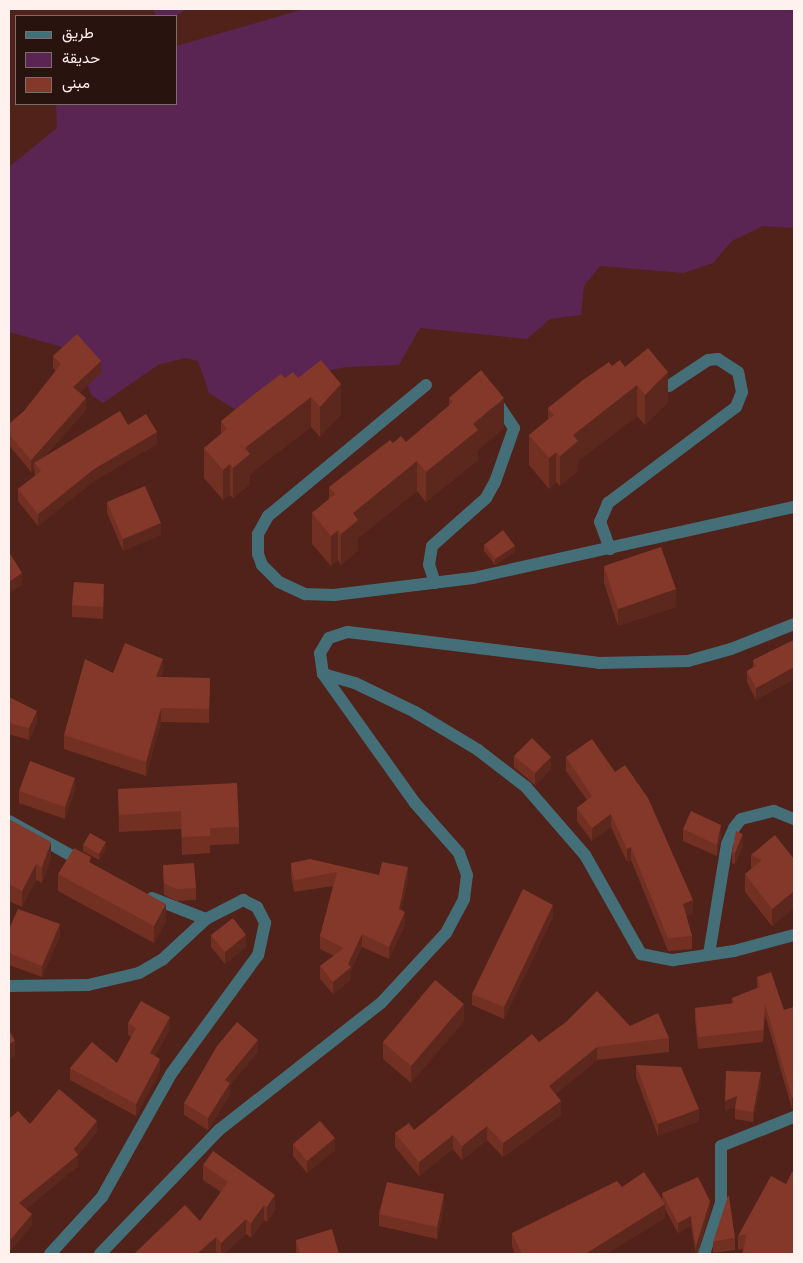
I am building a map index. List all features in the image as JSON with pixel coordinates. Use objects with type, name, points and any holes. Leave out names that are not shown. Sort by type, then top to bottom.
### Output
[{"type":"street","points":[[610,548],[600,522],[608,503],[736,407],[742,392],[738,372],[718,359],[708,360],[669,386]]},
{"type":"street","points":[[426,385],[268,516],[257,544],[262,565],[279,582],[305,594],[334,595],[435,583],[610,548],[794,507]]},
{"type":"street","points":[[435,583],[429,565],[432,546],[486,498],[495,482],[514,428],[497,403]]},
{"type":"street","points":[[100,1254],[220,1130],[382,1002],[446,933],[462,904],[467,875],[459,853],[415,803],[323,674],[322,645],[337,634],[348,632],[609,662],[688,661],[732,650],[794,624]]},
{"type":"street","points":[[323,674],[355,683],[415,712],[478,750],[526,787],[585,855],[641,954],[663,960],[709,954],[794,935]]},
{"type":"street","points":[[709,954],[716,934],[727,844],[734,828],[741,820],[774,812],[794,819]]},
{"type":"street","points":[[9,821],[93,866]]},
{"type":"street","points":[[140,892],[206,919]]},
{"type":"street","points":[[9,986],[88,985],[139,973],[163,959],[206,919],[234,902],[251,902],[262,914],[264,942],[171,1074],[89,1216],[50,1254]]},
{"type":"street","points":[[704,1254],[722,1204],[720,1146],[794,1117]]},
{"type":"green space","points":[[152,9],[187,9],[177,15],[156,15]]},
{"type":"green space","points":[[304,9],[794,9],[794,228],[763,226],[732,241],[713,263],[684,273],[600,266],[584,286],[581,315],[550,319],[527,339],[420,328],[399,365],[346,367],[305,375],[236,410],[209,393],[198,361],[185,358],[158,365],[103,403],[91,395],[83,369],[62,347],[9,332],[9,167],[57,128],[56,105],[178,105],[178,45]]},
{"type":"building","points":[[77,334],[101,361],[73,387],[86,398],[31,460],[9,434],[9,424],[24,411],[61,364],[53,356]]},
{"type":"building","points":[[648,348],[668,372],[645,395],[637,385],[573,435],[578,441],[560,456],[556,452],[549,458],[529,435],[554,415],[548,408],[609,362],[612,366],[620,360],[625,367]]},
{"type":"building","points":[[321,360],[341,384],[320,407],[311,397],[245,448],[250,454],[233,468],[230,464],[223,470],[204,448],[227,429],[221,421],[281,374],[285,378],[293,372],[298,378]]},
{"type":"building","points":[[481,370],[504,398],[473,424],[478,430],[426,472],[417,461],[353,513],[358,520],[341,534],[338,530],[331,536],[312,513],[335,494],[329,487],[390,440],[393,443],[401,436],[406,442],[453,402],[449,398]]},
{"type":"building","points":[[120,411],[128,425],[146,414],[157,432],[94,469],[38,514],[18,489],[41,471],[34,463]]},
{"type":"building","points":[[145,486],[161,523],[123,539],[107,502]]},
{"type":"building","points":[[503,530],[515,546],[495,559],[484,545]]},
{"type":"building","points":[[661,547],[676,589],[618,609],[604,566]]},
{"type":"building","points":[[9,552],[22,573],[9,582]]},
{"type":"building","points":[[74,582],[104,584],[103,607],[72,605]]},
{"type":"building","points":[[794,640],[794,667],[756,688],[747,671],[756,666],[753,660]]},
{"type":"building","points":[[125,643],[163,659],[156,677],[210,678],[209,709],[161,708],[146,762],[64,735],[85,659],[113,673]]},
{"type":"building","points":[[9,697],[37,711],[29,728],[9,723]]},
{"type":"building","points":[[532,738],[551,757],[535,773],[514,756]]},
{"type":"building","points":[[592,739],[615,772],[625,765],[648,798],[693,900],[683,904],[692,936],[668,938],[631,847],[627,849],[611,814],[592,828],[577,808],[592,796],[566,757]]},
{"type":"building","points":[[30,761],[75,778],[65,807],[19,791]]},
{"type":"building","points":[[237,783],[239,827],[210,828],[210,836],[182,837],[181,811],[119,815],[118,789]]},
{"type":"building","points":[[691,811],[721,825],[717,845],[683,829]]},
{"type":"building","points":[[9,819],[51,842],[42,867],[36,864],[22,891],[9,884]]},
{"type":"building","points":[[736,831],[743,834],[735,853],[732,851]]},
{"type":"building","points":[[90,833],[106,842],[99,854],[83,845]]},
{"type":"building","points":[[775,835],[794,859],[794,891],[772,909],[745,874],[762,860],[751,855]]},
{"type":"building","points":[[74,848],[91,857],[89,862],[166,904],[154,926],[58,874]]},
{"type":"building","points":[[310,859],[379,875],[382,862],[408,867],[399,909],[405,912],[389,947],[362,934],[348,964],[351,967],[333,982],[320,966],[344,948],[320,936],[337,872],[294,880],[291,863]]},
{"type":"building","points":[[194,863],[196,888],[176,889],[164,883],[163,865]]},
{"type":"building","points":[[523,889],[553,905],[504,1007],[472,994]]},
{"type":"building","points":[[18,909],[60,924],[42,966],[9,953],[9,929]]},
{"type":"building","points":[[233,918],[246,935],[225,952],[211,935]]},
{"type":"building","points":[[771,972],[784,1010],[794,1007],[794,1097],[792,1098],[765,1003],[763,1030],[698,1037],[695,1008],[734,1003],[732,998],[760,987],[757,977]]},
{"type":"building","points":[[435,980],[464,1004],[411,1066],[383,1042]]},
{"type":"building","points":[[597,991],[630,1026],[658,1013],[669,1038],[597,1047],[549,1086],[561,1101],[503,1143],[487,1126],[462,1146],[453,1135],[419,1162],[395,1133],[409,1123],[414,1130],[532,1034],[539,1042],[566,1022]]},
{"type":"building","points":[[141,1001],[170,1017],[150,1053],[160,1059],[136,1104],[70,1068],[92,1042],[117,1063],[136,1028],[128,1023]]},
{"type":"building","points":[[237,1022],[258,1040],[225,1080],[230,1083],[208,1118],[184,1103],[217,1046]]},
{"type":"building","points":[[9,1030],[15,1041],[9,1044]]},
{"type":"building","points":[[636,1065],[681,1067],[699,1109],[658,1124]]},
{"type":"building","points":[[726,1071],[761,1072],[753,1112],[735,1109],[737,1096],[725,1101]]},
{"type":"building","points":[[59,1089],[97,1121],[74,1149],[78,1155],[19,1203],[32,1214],[11,1239],[9,1237],[9,1119],[18,1111],[30,1124]]},
{"type":"building","points":[[320,1121],[335,1138],[307,1161],[293,1144]]},
{"type":"building","points":[[213,1151],[275,1195],[267,1207],[264,1205],[251,1223],[246,1219],[221,1243],[216,1237],[197,1254],[134,1254],[185,1205],[200,1221],[228,1182],[203,1165]]},
{"type":"building","points":[[644,1172],[665,1204],[585,1254],[522,1254],[512,1233],[617,1181],[622,1187]]},
{"type":"building","points":[[792,1172],[794,1173],[794,1254],[742,1254],[747,1234],[738,1236],[771,1176],[786,1184]]},
{"type":"building","points":[[698,1177],[710,1201],[696,1246],[691,1216],[678,1223],[662,1193]]},
{"type":"building","points":[[387,1182],[444,1194],[437,1227],[379,1214]]},
{"type":"building","points":[[728,1196],[735,1238],[713,1242]]},
{"type":"building","points":[[332,1229],[339,1254],[300,1254],[296,1240]]}]
